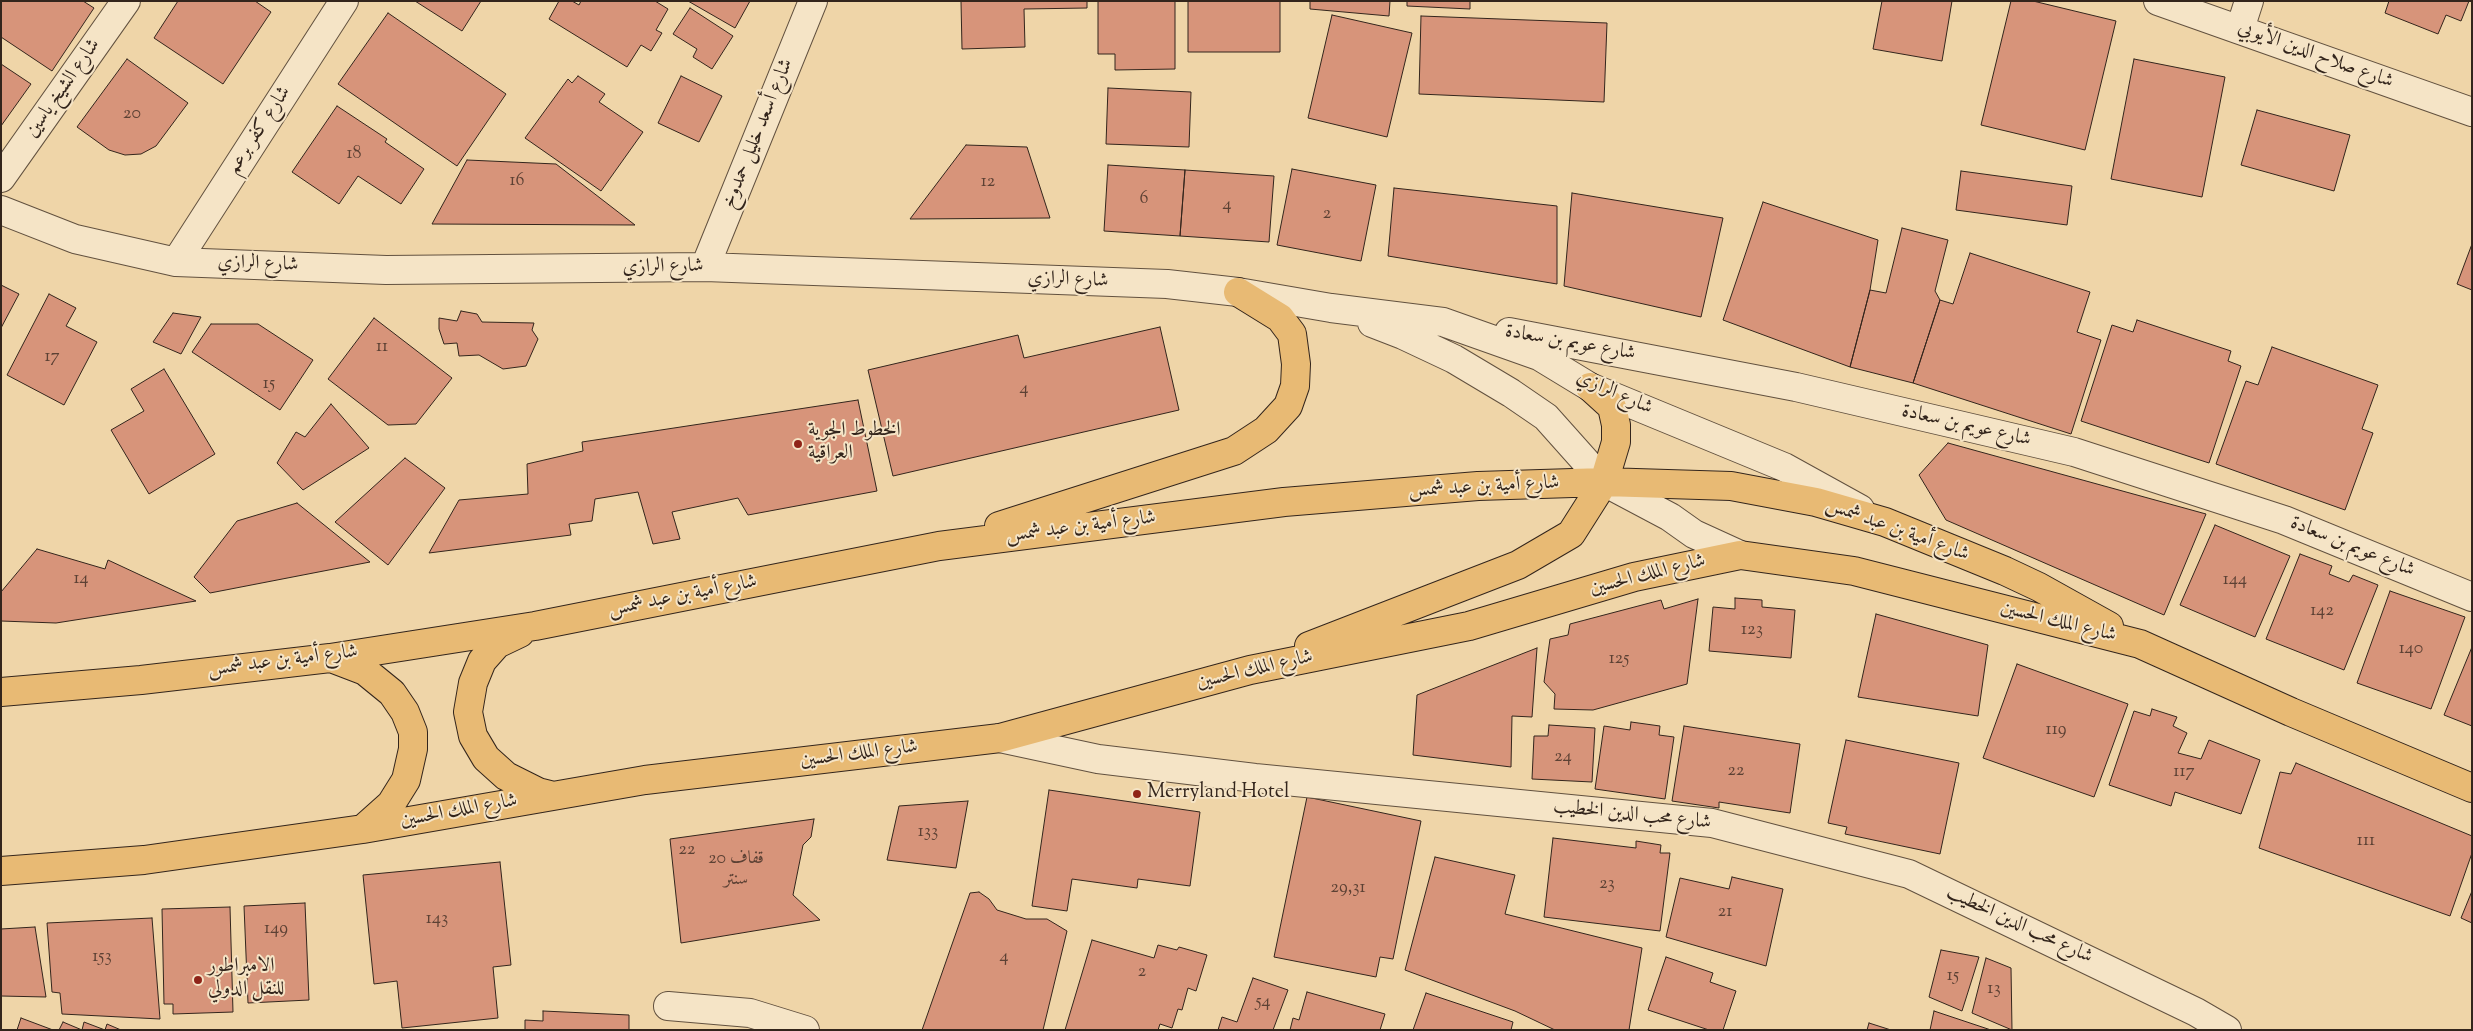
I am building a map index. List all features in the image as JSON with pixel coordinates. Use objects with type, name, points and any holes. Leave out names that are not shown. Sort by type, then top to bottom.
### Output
[{"type":"main road","points":[[939,546],[1234,451],[1266,430],[1288,406],[1295,386],[1296,364],[1292,334],[1280,318],[1238,292]]},
{"type":"main road","points":[[1250,670],[1355,627],[1518,565],[1571,534],[1604,482],[1616,442],[1616,425],[1612,407],[1590,387]]},
{"type":"main road","name":"شارع أمية بن عبد شمس","points":[[1,692],[141,680],[330,658],[535,626],[939,546],[1284,502],[1478,486],[1604,482],[1731,486],[1816,502],[1885,522],[2039,586],[2140,644]]},
{"type":"main road","name":"شارع الملك الحسين","points":[[1,871],[144,860],[363,830],[645,780],[1000,738],[1250,670],[1470,626],[1634,577],[1740,555],[1854,572],[2140,644],[2291,712],[2472,788]]},
{"type":"main road","points":[[535,626],[497,644],[482,661],[473,684],[468,712],[473,736],[486,758],[506,776],[550,796]]},
{"type":"main road","points":[[330,658],[365,671],[392,693],[405,712],[413,732],[413,749],[406,780],[391,804],[363,830]]},
{"type":"street","name":"شارع الشيخ ياسين","points":[[1,178],[126,1]]},
{"type":"street","name":"شارع كفر برعم","points":[[176,262],[344,1]]},
{"type":"street","name":"شارع أسعد خليل حمدوخ","points":[[705,267],[813,1]]},
{"type":"street","name":"شارع صلاح الدين الأيوبي","points":[[2158,1],[2472,112]]},
{"type":"street","points":[[2240,29],[2249,1]]},
{"type":"street","name":"شارع الرازي","points":[[1,210],[75,238],[176,262],[386,270],[705,267],[1167,284],[1238,292],[1330,308],[1443,322],[1539,356],[1590,387],[1784,467],[1885,522]]},
{"type":"street","name":"شارع الرازي","points":[[1330,308],[1404,335],[1454,359],[1511,393],[1546,417],[1604,482],[1670,517],[1694,534],[1740,555]]},
{"type":"street","name":"شارع عويم بن سعادة","points":[[1443,322],[1553,339],[1786,385],[2074,452],[2284,520],[2472,597]]},
{"type":"street","name":"شارع محب الدين الخطيب","points":[[1000,738],[1098,759],[1226,774],[1712,823],[1909,874],[2188,1008],[2227,1030]]},
{"type":"street","points":[[668,1006],[750,1013],[805,1030]]},
{"type":"building","points":[[1,1],[83,1],[94,8],[52,71],[1,37]]},
{"type":"building","points":[[178,1],[255,1],[271,12],[223,84],[154,38]]},
{"type":"building","points":[[415,1],[481,1],[462,31]]},
{"type":"building","points":[[559,1],[572,1],[579,5],[581,1],[655,1],[668,9],[656,30],[662,33],[651,51],[641,45],[627,67],[549,19]]},
{"type":"building","points":[[688,1],[750,1],[735,28]]},
{"type":"building","points":[[961,1],[1087,1],[1087,8],[1024,9],[1025,47],[962,49]]},
{"type":"building","points":[[1098,1],[1175,1],[1175,69],[1115,70],[1115,54],[1098,54]]},
{"type":"building","points":[[1188,1],[1280,1],[1280,52],[1188,52]]},
{"type":"building","points":[[1310,1],[1390,1],[1389,16],[1310,9]]},
{"type":"building","points":[[1407,1],[1470,1],[1470,9],[1407,6]]},
{"type":"building","points":[[1882,1],[1952,1],[1942,61],[1873,49]]},
{"type":"building","points":[[2011,1],[2033,1],[2116,21],[2085,150],[1981,125]]},
{"type":"building","points":[[2389,1],[2469,1],[2461,21],[2446,15],[2438,34],[2385,13]]},
{"type":"building","points":[[690,8],[733,36],[712,69],[693,57],[697,49],[673,34]]},
{"type":"building","points":[[388,13],[506,94],[457,166],[338,84]]},
{"type":"building","points":[[1332,15],[1412,33],[1387,137],[1308,118]]},
{"type":"building","points":[[1421,16],[1607,23],[1604,102],[1419,94]]},
{"type":"building","points":[[127,59],[188,103],[156,146],[141,154],[125,155],[109,150],[77,127]]},
{"type":"building","points":[[2134,59],[2225,77],[2202,197],[2111,179]]},
{"type":"building","points":[[1,64],[31,84],[1,126]]},
{"type":"building","points":[[578,76],[605,94],[599,102],[643,132],[601,191],[525,138],[568,79],[572,83]]},
{"type":"building","points":[[681,76],[722,96],[699,142],[658,123]]},
{"type":"building","points":[[1108,88],[1191,92],[1189,147],[1106,144]]},
{"type":"building","points":[[337,106],[387,139],[385,142],[424,169],[401,204],[358,176],[339,204],[292,172]]},
{"type":"building","points":[[2257,110],[2350,135],[2334,191],[2241,165]]},
{"type":"building","points":[[966,145],[1027,147],[1050,218],[910,219]]},
{"type":"building","points":[[467,160],[556,164],[635,225],[432,224]]},
{"type":"building","points":[[1108,165],[1185,170],[1180,236],[1104,231]]},
{"type":"building","points":[[1292,169],[1376,185],[1361,261],[1277,245]]},
{"type":"building","points":[[1185,170],[1274,176],[1269,242],[1180,236]]},
{"type":"building","points":[[1961,171],[2072,186],[2067,225],[1956,210]]},
{"type":"building","points":[[1394,188],[1557,206],[1557,284],[1388,256]]},
{"type":"building","points":[[1572,193],[1723,218],[1701,317],[1564,286]]},
{"type":"building","points":[[1763,202],[1878,240],[1870,290],[1850,367],[1723,320]]},
{"type":"building","points":[[1902,228],[1948,240],[1935,291],[1940,300],[1913,383],[1850,367],[1870,290],[1886,293]]},
{"type":"building","points":[[2472,244],[2472,290],[2457,284]]},
{"type":"building","points":[[1970,253],[2090,292],[2077,332],[2101,340],[2071,434],[1913,383],[1940,300],[1953,304]]},
{"type":"building","points":[[1,285],[19,294],[1,328]]},
{"type":"building","points":[[49,294],[76,308],[66,326],[97,342],[64,405],[7,375]]},
{"type":"building","points":[[461,311],[477,314],[482,322],[534,323],[532,330],[538,339],[526,366],[503,369],[479,355],[459,356],[457,343],[444,344],[439,329],[439,318],[457,321]]},
{"type":"building","points":[[173,313],[201,317],[181,354],[153,342]]},
{"type":"building","points":[[374,318],[452,378],[416,424],[388,425],[328,379]]},
{"type":"building","points":[[2137,320],[2231,351],[2228,361],[2241,366],[2209,463],[2081,421],[2112,325],[2133,332]]},
{"type":"building","points":[[211,324],[258,324],[313,360],[280,410],[192,352]]},
{"type":"building","points":[[1160,327],[1179,410],[893,476],[868,370],[1018,335],[1024,358]]},
{"type":"building","points":[[2272,347],[2378,385],[2362,429],[2373,433],[2345,510],[2216,464],[2246,381],[2258,385]]},
{"type":"building","points":[[164,369],[215,454],[149,494],[111,430],[144,411],[131,389]]},
{"type":"building","points":[[858,400],[877,491],[748,515],[738,498],[672,512],[680,539],[653,544],[638,492],[595,499],[592,521],[569,524],[571,535],[429,553],[459,500],[528,494],[527,464],[583,451],[582,442]]},
{"type":"building","points":[[331,404],[369,448],[303,490],[277,463],[296,432],[305,437]]},
{"type":"building","points":[[1948,443],[2206,514],[2164,615],[1946,520],[1919,475]]},
{"type":"building","points":[[405,458],[445,488],[388,565],[335,522]]},
{"type":"building","points":[[297,503],[370,562],[210,593],[194,577],[237,521]]},
{"type":"building","points":[[2215,525],[2290,556],[2255,637],[2180,605]]},
{"type":"building","points":[[37,549],[105,569],[108,560],[196,601],[56,623],[1,621],[1,592]]},
{"type":"building","points":[[2300,554],[2332,566],[2329,574],[2349,582],[2353,575],[2378,585],[2344,670],[2266,639]]},
{"type":"building","points":[[2390,591],[2465,617],[2431,709],[2357,683]]},
{"type":"building","points":[[1735,598],[1762,600],[1762,607],[1795,610],[1791,658],[1709,651],[1713,607],[1735,609]]},
{"type":"building","points":[[1698,599],[1687,684],[1593,710],[1554,709],[1555,694],[1544,682],[1550,639],[1568,635],[1570,624],[1661,600],[1664,609]]},
{"type":"building","points":[[1876,614],[1988,645],[1978,716],[1858,697]]},
{"type":"building","points":[[2472,647],[2472,726],[2444,715]]},
{"type":"building","points":[[1537,648],[1532,717],[1512,716],[1511,767],[1413,755],[1417,695]]},
{"type":"building","points":[[2017,664],[2128,704],[2094,797],[1983,758]]},
{"type":"building","points":[[2152,709],[2177,717],[2173,726],[2187,733],[2178,753],[2201,759],[2209,740],[2260,760],[2241,814],[2175,792],[2171,806],[2109,785],[2134,711],[2150,716]]},
{"type":"building","points":[[1631,722],[1660,726],[1659,735],[1674,737],[1665,799],[1595,789],[1604,726],[1630,730]]},
{"type":"building","points":[[1549,725],[1595,728],[1592,782],[1532,779],[1534,736],[1548,736]]},
{"type":"building","points":[[1684,726],[1800,744],[1790,813],[1719,802],[1719,808],[1672,801]]},
{"type":"building","points":[[1846,740],[1959,763],[1940,854],[1845,834],[1847,827],[1828,823]]},
{"type":"building","points":[[2296,763],[2472,836],[2472,853],[2450,916],[2259,848],[2280,772],[2291,774]]},
{"type":"building","points":[[1049,790],[1200,812],[1190,886],[1138,879],[1137,888],[1072,879],[1067,911],[1032,906]]},
{"type":"building","points":[[1307,797],[1421,821],[1393,959],[1380,957],[1376,977],[1274,957]]},
{"type":"building","points":[[968,801],[956,868],[887,860],[899,806]]},
{"type":"building","points":[[814,819],[811,837],[803,845],[793,895],[820,920],[681,943],[670,839]]},
{"type":"building","points":[[1553,838],[1636,848],[1636,841],[1661,845],[1660,853],[1670,853],[1660,931],[1544,917]]},
{"type":"building","points":[[1435,857],[1515,875],[1505,914],[1642,948],[1629,1030],[1555,1030],[1515,1011],[1405,970]]},
{"type":"building","points":[[500,862],[511,965],[493,967],[498,1018],[402,1028],[397,981],[374,984],[363,875]]},
{"type":"building","points":[[1732,877],[1783,889],[1766,966],[1666,937],[1680,878],[1729,889]]},
{"type":"building","points":[[2472,891],[2472,923],[2461,918]]},
{"type":"building","points":[[979,892],[989,899],[997,910],[1026,919],[1047,919],[1067,931],[1043,1030],[922,1030],[970,893]]},
{"type":"building","points":[[305,903],[309,1000],[248,1003],[244,906]]},
{"type":"building","name":"الامبراطور للنقل الدولي","points":[[230,907],[233,1012],[173,1014],[173,1004],[164,1004],[162,909]]},
{"type":"building","points":[[152,918],[160,1019],[62,1014],[60,993],[52,992],[47,923]]},
{"type":"building","points":[[35,927],[46,997],[1,996],[1,929]]},
{"type":"building","points":[[1092,940],[1154,958],[1158,945],[1177,950],[1179,947],[1207,955],[1196,991],[1188,988],[1182,1010],[1178,1009],[1172,1028],[1160,1024],[1158,1030],[1065,1030]]},
{"type":"building","points":[[1941,950],[1979,957],[1962,1011],[1929,997]]},
{"type":"building","points":[[1666,957],[1713,973],[1710,982],[1736,991],[1723,1030],[1709,1030],[1648,1010]]},
{"type":"building","points":[[1986,958],[2011,968],[2012,1030],[1972,1013]]},
{"type":"building","points":[[1253,978],[1288,990],[1273,1030],[1218,1030],[1222,1017],[1237,1022]]},
{"type":"building","points":[[1307,992],[1385,1014],[1380,1030],[1290,1030],[1293,1018],[1299,1020]]},
{"type":"building","points":[[1426,993],[1513,1022],[1511,1030],[1413,1030]]},
{"type":"building","points":[[543,1011],[629,1015],[629,1030],[525,1030],[525,1020],[543,1021]]},
{"type":"building","points":[[1934,1011],[1991,1030],[1930,1030]]},
{"type":"building","points":[[21,1018],[53,1030],[17,1030]]},
{"type":"building","points":[[63,1022],[82,1030],[59,1030]]},
{"type":"building","points":[[84,1022],[105,1030],[82,1030]]},
{"type":"building","points":[[1869,1023],[1891,1030],[1867,1030]]},
{"type":"building","points":[[107,1024],[121,1030],[105,1030]]},
{"type":"place","name":"الخطوط الجوية العراقية","points":[[798,444]]},
{"type":"place","name":"Merryland Hotel","points":[[1137,794]]},
{"type":"place","name":"الامبراطور للنقل الدولي","points":[[198,980]]}]
